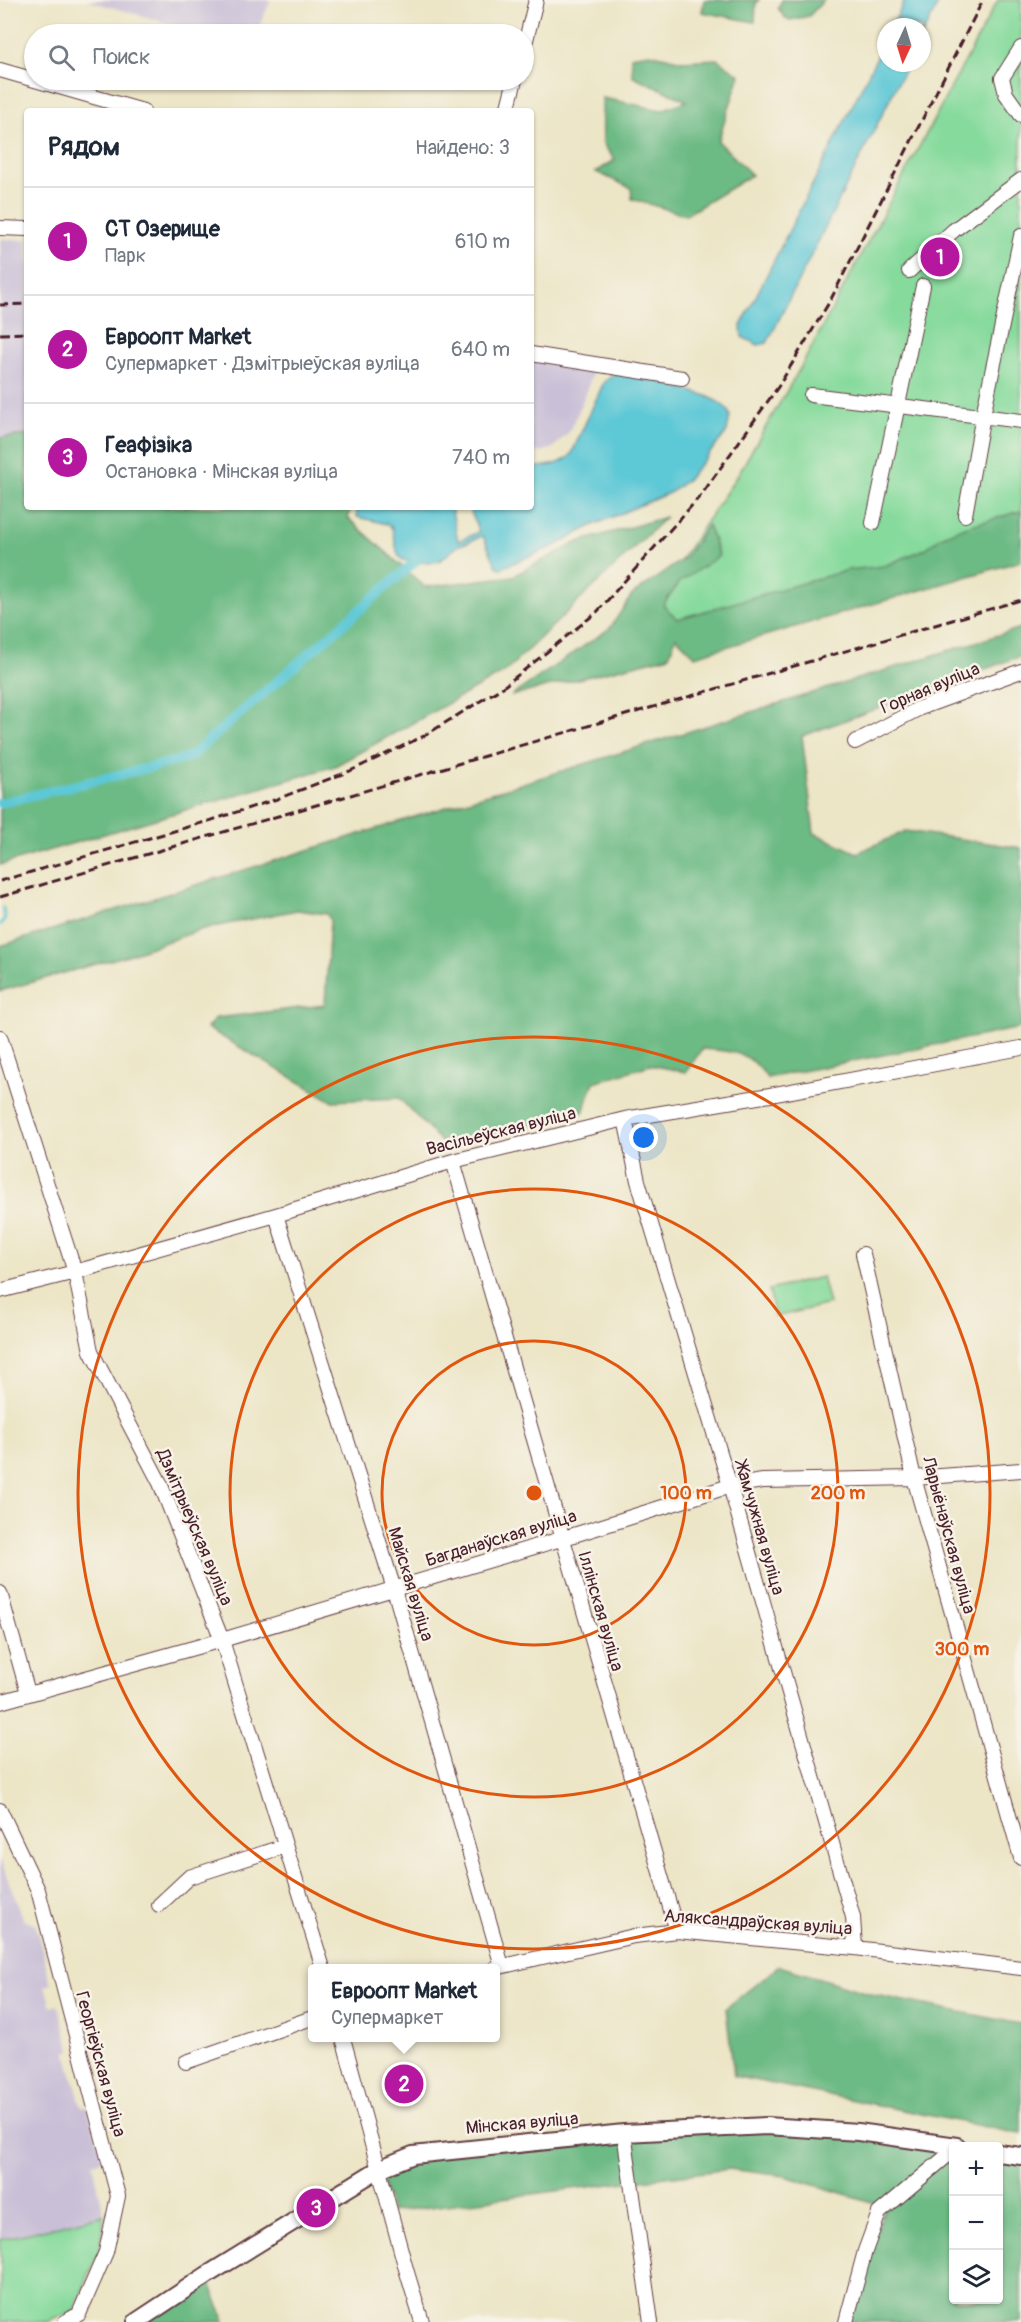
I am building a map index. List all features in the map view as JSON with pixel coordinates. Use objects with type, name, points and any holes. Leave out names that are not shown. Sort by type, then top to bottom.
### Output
[{"type":"main road","name":"Мінская вуліца","points":[[136,2322],[207,2275],[379,2169],[413,2155],[624,2133],[767,2126],[858,2132],[949,2145]]},
{"type":"main road","points":[[1003,2153],[1021,2156]]},
{"type":"street","points":[[530,24],[536,0]]},
{"type":"street","points":[[1021,48],[1002,78],[1006,94],[1021,115]]},
{"type":"street","points":[[0,70],[24,77]]},
{"type":"street","points":[[70,90],[133,108]]},
{"type":"street","points":[[508,108],[512,90]]},
{"type":"street","points":[[909,271],[954,230],[1021,180]]},
{"type":"street","points":[[0,228],[24,229]]},
{"type":"street","points":[[965,515],[983,415],[1021,236]]},
{"type":"street","points":[[873,523],[923,286]]},
{"type":"street","points":[[534,354],[682,378]]},
{"type":"street","points":[[811,395],[1021,421]]},
{"type":"street","name":"Горная вуліца","points":[[855,742],[920,708],[1021,671]]},
{"type":"street","name":"Дзмітрыеўская вуліца","points":[[0,1037],[75,1272],[91,1351],[160,1483],[222,1641],[322,1964]]},
{"type":"street","name":"Васільеўская вуліца","points":[[0,1291],[276,1215],[453,1161],[625,1119],[770,1095],[1021,1048]]},
{"type":"street","name":"Жамчужная вуліца","points":[[625,1119],[639,1181],[730,1486],[853,1917],[855,1948]]},
{"type":"street","name":"Іллінская вуліца","points":[[453,1161],[561,1539],[677,1931]]},
{"type":"street","name":"Майская вуліца","points":[[276,1215],[394,1589],[497,1964]]},
{"type":"street","name":"Ларыёнаўская вуліца","points":[[863,1254],[914,1478],[1021,1858]]},
{"type":"street","name":"Багданаўская вуліца","points":[[0,1702],[222,1641],[730,1486],[797,1479],[914,1478],[1021,1470]]},
{"type":"street","points":[[0,1593],[28,1694]]},
{"type":"street","name":"Георгіеўская вуліца","points":[[0,1810],[38,1890],[117,2196],[106,2252],[84,2318],[65,2322]]},
{"type":"street","points":[[159,1905],[189,1877],[285,1846]]},
{"type":"street","name":"Аляксандраўская вуліца","points":[[500,1967],[634,1935],[677,1931],[855,1948],[1021,1968]]},
{"type":"street","points":[[186,2062],[308,2019]]},
{"type":"street","points":[[344,2042],[422,2322]]},
{"type":"street","points":[[624,2133],[651,2322]]},
{"type":"street","points":[[846,2322],[865,2251],[879,2213],[949,2154]]},
{"type":"shaded area","points":[[86,0],[271,0],[260,24],[171,24]]},
{"type":"shaded area","points":[[0,239],[24,240],[24,435],[0,438]]},
{"type":"shaded area","points":[[534,360],[593,372],[568,433],[553,448],[534,452]]},
{"type":"shaded area","points":[[0,1859],[24,1921],[35,1923],[51,1984],[45,1986],[51,2007],[58,2005],[71,2051],[66,2053],[82,2108],[87,2107],[103,2160],[93,2163],[104,2215],[0,2239]]},
{"type":"green space","points":[[704,0],[759,0],[756,3],[755,22],[702,12]]},
{"type":"green space","points":[[782,0],[824,0],[809,16],[790,20],[784,17],[778,8]]},
{"type":"green space","points":[[998,0],[1021,0],[1021,533],[668,627],[650,606],[737,476],[802,365]]},
{"type":"green space","points":[[650,53],[682,61],[717,59],[740,75],[718,141],[752,175],[686,215],[632,199],[631,188],[596,172],[615,160],[603,144],[602,98],[661,110],[687,101],[633,76],[631,56]]},
{"type":"green space","points":[[24,435],[24,510],[350,510],[348,518],[425,587],[513,576],[578,542],[666,517],[505,672],[335,766],[0,865],[0,438]]},
{"type":"green space","points":[[1021,511],[1021,561],[695,656],[676,637],[669,656],[511,696],[610,628],[632,595],[686,557],[708,525],[719,556],[680,582],[663,605],[677,619],[848,570],[884,566],[925,549],[941,537],[965,527]]},
{"type":"green space","points":[[1021,628],[1021,656],[802,736],[814,833],[857,853],[906,831],[1021,848],[1021,1028],[767,1078],[761,1069],[747,1057],[731,1052],[702,1049],[686,1072],[650,1065],[594,1082],[583,1112],[446,1147],[399,1098],[332,1101],[207,1028],[216,1018],[325,1005],[330,920],[327,914],[297,910],[203,929],[128,955],[0,991],[0,946]]},
{"type":"green space","points":[[822,1277],[829,1304],[775,1317],[769,1290]]},
{"type":"green space","points":[[779,1966],[875,1995],[1021,2024],[1021,2134],[734,2076],[726,2008]]},
{"type":"green space","points":[[730,2127],[949,2146],[949,2304],[1003,2304],[1003,2154],[1021,2156],[1021,2322],[846,2322],[885,2206],[785,2176],[729,2169],[391,2212],[379,2169],[399,2159]]},
{"type":"green space","points":[[104,2215],[99,2251],[74,2310],[49,2322],[0,2322],[0,2240]]},
{"type":"green space","points":[[207,2275],[225,2322],[136,2322]]},
{"type":"water","points":[[905,0],[940,0],[931,18],[896,18]]},
{"type":"water","points":[[877,57],[877,72],[903,72],[767,343],[758,345],[742,337],[741,326]]},
{"type":"water","points":[[616,373],[657,381],[707,396],[727,409],[730,415],[727,432],[689,478],[671,492],[501,568],[497,567],[483,536],[458,546],[439,561],[429,563],[403,560],[398,555],[392,528],[387,524],[357,517],[356,510],[452,510],[458,541],[479,532],[470,510],[534,510],[534,468],[557,463],[571,455],[604,382]]},
{"type":"waterway","points":[[0,803],[191,756],[417,560]]},
{"type":"waterway","points":[[0,925],[5,918],[3,908]]},
{"type":"railway","points":[[0,881],[212,820],[277,799],[350,771],[424,736],[503,687],[597,612],[702,494],[778,387],[830,301],[983,0]]},
{"type":"railway","points":[[0,305],[24,304]]},
{"type":"railway","points":[[0,334],[24,333]]},
{"type":"railway","points":[[0,897],[1021,600]]},
{"type":"place","name":"СТ Озерище","points":[[940,257]]},
{"type":"place","name":"Евроопт Market","points":[[404,2084]]},
{"type":"place","name":"Геафізіка","points":[[316,2208]]}]
